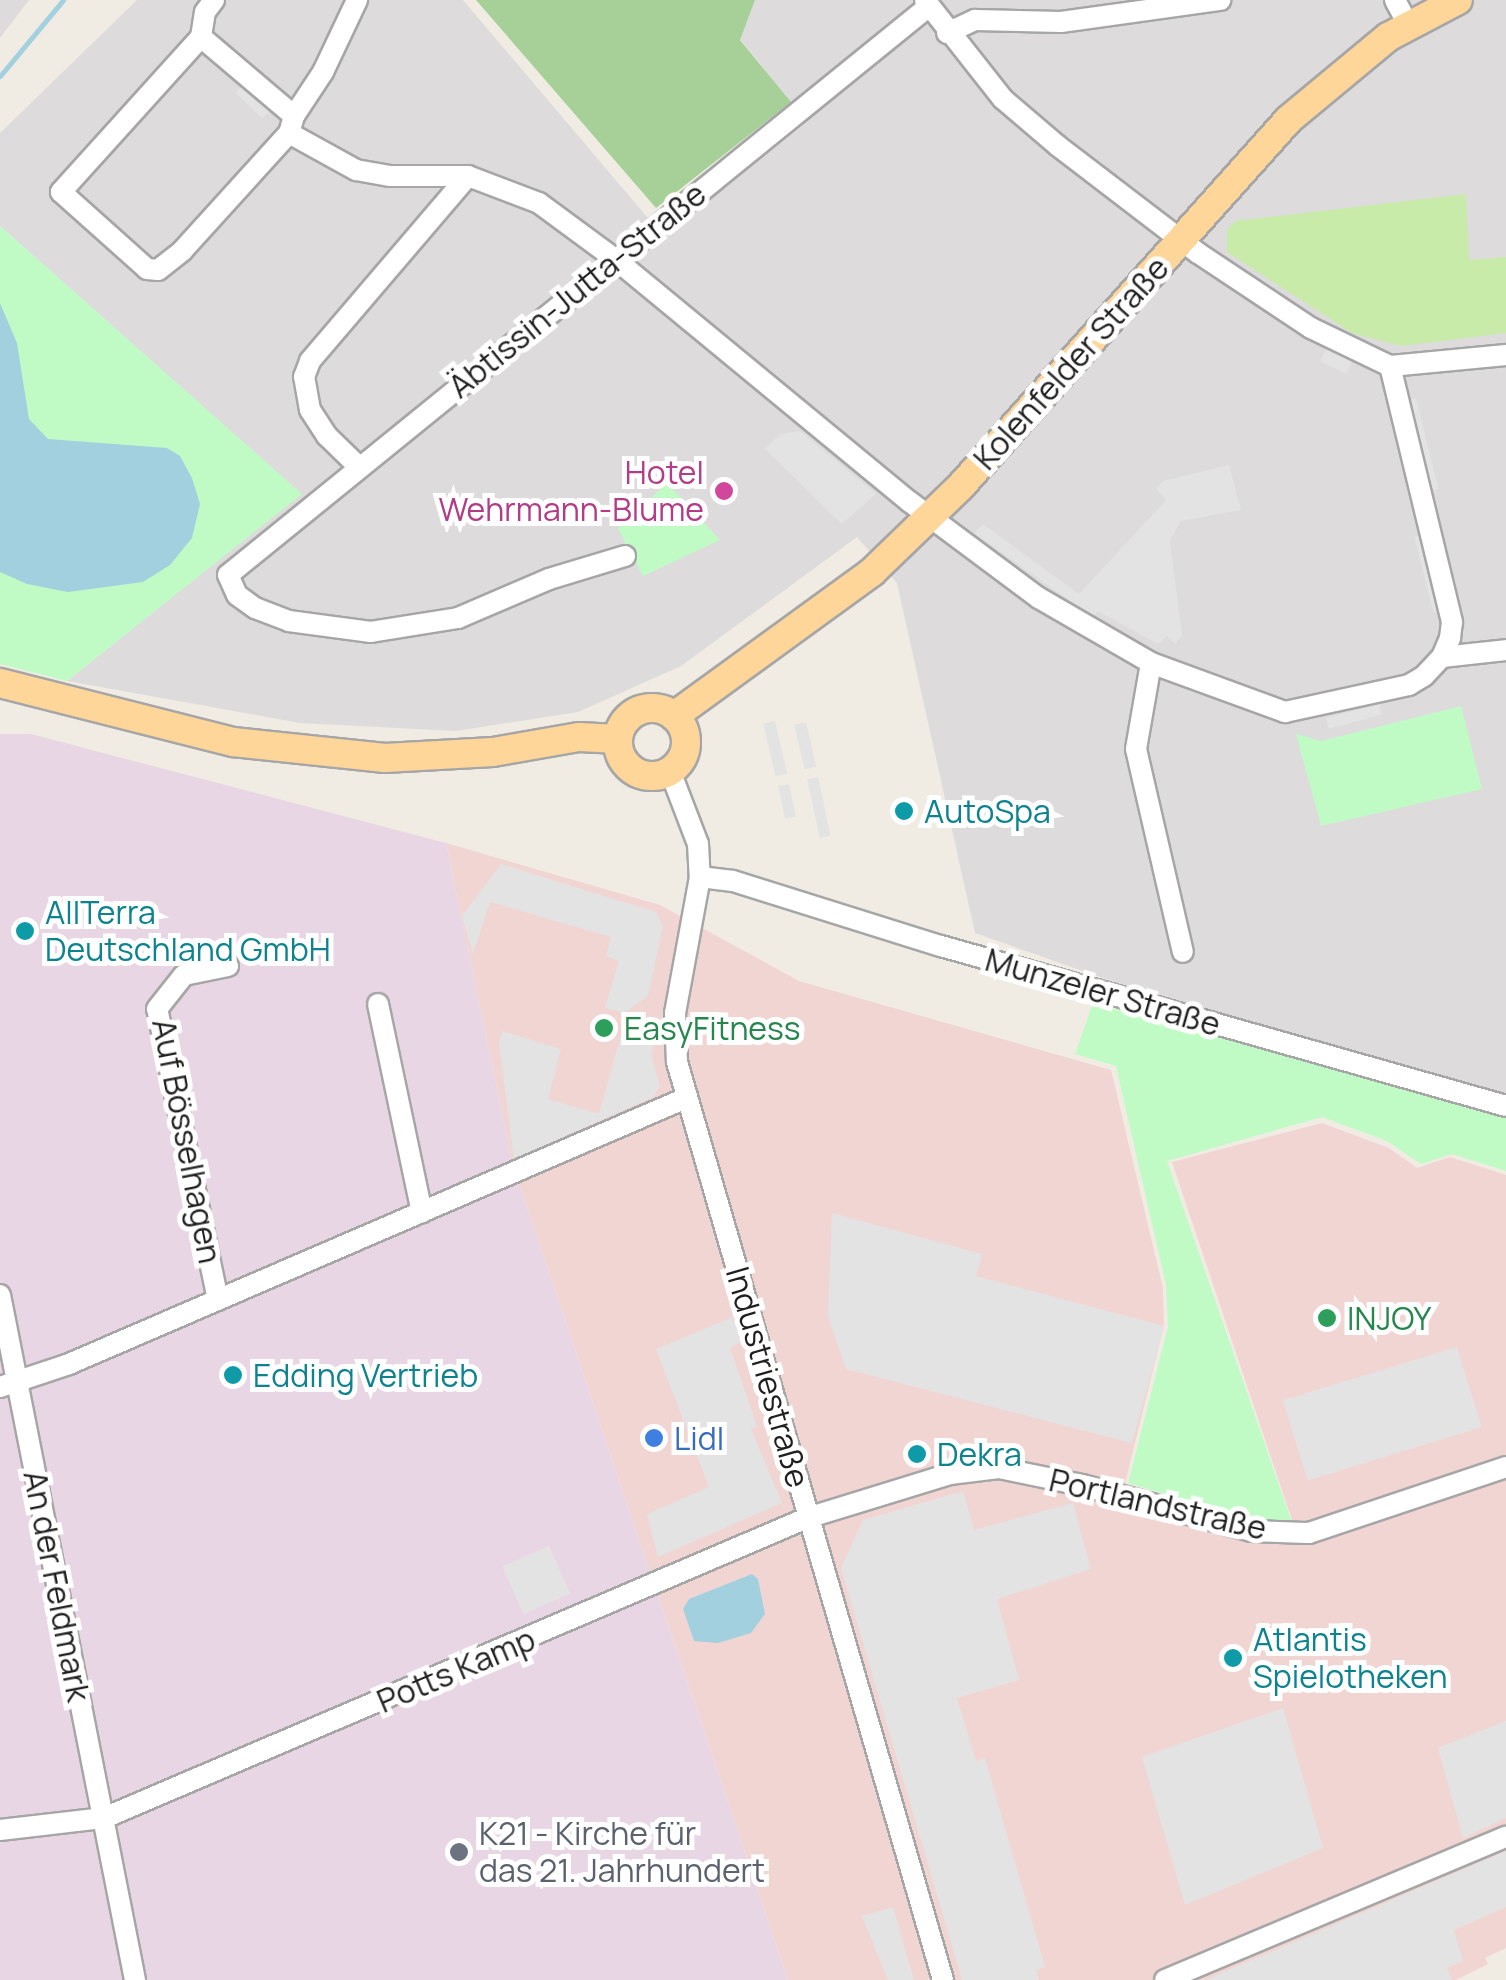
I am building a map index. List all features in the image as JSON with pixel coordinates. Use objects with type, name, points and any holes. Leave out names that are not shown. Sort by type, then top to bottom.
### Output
[{"type":"main road","name":"Kolenfelder Straße","points":[[674,716],[714,682],[802,627],[930,518],[1288,120],[1350,66],[1401,12],[1458,0]]},
{"type":"main road","points":[[0,683],[232,742],[385,758],[493,752],[578,737],[618,739]]},
{"type":"main road","points":[[655,708],[674,716],[685,744],[670,770],[638,774],[622,760],[618,739],[634,712],[655,708]]},
{"type":"street","points":[[214,0],[205,12],[201,37],[61,192],[147,269],[158,270],[182,251],[292,124],[358,0]]},
{"type":"street","points":[[947,33],[975,20],[1060,22],[1220,0]]},
{"type":"street","points":[[926,4],[1014,109],[1182,239],[1311,328],[1390,366],[1506,355]]},
{"type":"street","name":"Äbtissin-Jutta-Straße","points":[[625,556],[549,580],[458,618],[371,632],[289,621],[255,608],[237,595],[228,574],[926,4]]},
{"type":"street","points":[[201,37],[292,124],[356,170],[390,176],[468,176],[539,203],[615,259],[930,518],[1039,598],[1150,663],[1285,712],[1408,685],[1424,676],[1442,657],[1452,622],[1390,366]]},
{"type":"street","points":[[359,467],[327,436],[310,410],[304,376],[310,362],[468,176]]},
{"type":"street","points":[[1442,657],[1506,650]]},
{"type":"street","points":[[1150,663],[1136,749],[1183,952]]},
{"type":"street","name":"Industriestraße","points":[[670,770],[698,844],[700,877],[673,1033],[686,1098],[944,1980]]},
{"type":"street","name":"Munzeler Straße","points":[[700,877],[733,881],[941,946],[1506,1106]]},
{"type":"street","name":"Auf Bösselhagen","points":[[218,1300],[157,1008],[184,975],[228,966]]},
{"type":"street","points":[[378,1004],[422,1212]]},
{"type":"street","name":"Auf Bösselhagen","points":[[8,1385],[218,1300],[686,1098]]},
{"type":"street","name":"An der Feldmark","points":[[0,1294],[8,1385],[104,1818],[135,1980]]},
{"type":"street","name":"Portlandstraße","points":[[808,1518],[950,1474],[999,1468],[1082,1485],[1251,1531],[1309,1533],[1506,1467]]},
{"type":"street","name":"Potts Kamp","points":[[104,1818],[808,1518]]},
{"type":"street","points":[[0,1830],[104,1818]]},
{"type":"street","points":[[1165,1980],[1506,1837]]},
{"type":"shaded area","points":[[0,0],[29,0],[0,38]]},
{"type":"shaded area","points":[[137,0],[463,0],[664,237],[807,122],[740,39],[755,0],[1506,0],[1506,1096],[1143,992],[975,933],[897,583],[857,537],[681,666],[578,712],[456,731],[300,723],[67,681],[301,494],[0,226],[0,133]]},
{"type":"shaded area","points":[[246,82],[273,108],[262,118],[236,93]]},
{"type":"shaded area","points":[[1327,347],[1353,359],[1347,374],[1320,362]]},
{"type":"shaded area","points":[[1416,398],[1439,489],[1427,492],[1404,401]]},
{"type":"shaded area","points":[[800,431],[876,494],[842,524],[765,449],[780,434]]},
{"type":"shaded area","points":[[1229,465],[1241,510],[1181,521],[1170,541],[1182,636],[1175,644],[1167,636],[1158,644],[1098,611],[1093,617],[974,533],[983,524],[1079,594],[1166,500],[1156,489],[1163,481]]},
{"type":"shaded area","points":[[1425,534],[1444,610],[1433,612],[1414,537]]},
{"type":"shaded area","points":[[1379,704],[1382,715],[1329,729],[1326,718]]},
{"type":"shaded area","points":[[775,721],[787,774],[775,776],[763,724]]},
{"type":"shaded area","points":[[806,722],[816,767],[805,770],[794,725]]},
{"type":"shaded area","points":[[0,734],[31,734],[446,843],[513,1166],[788,1980],[0,1980]]},
{"type":"shaded area","points":[[818,777],[830,836],[820,838],[807,779]]},
{"type":"shaded area","points":[[789,784],[796,816],[785,819],[778,786]]},
{"type":"shaded area","points":[[446,843],[660,905],[799,981],[1111,1070],[1163,1288],[1164,1325],[1125,1484],[1250,1522],[1292,1520],[1172,1162],[1322,1123],[1389,1148],[1417,1168],[1450,1157],[1506,1175],[1506,1948],[1485,1958],[1488,1964],[1456,1980],[788,1980],[513,1166]]},
{"type":"shaded area","points":[[501,864],[656,912],[663,926],[648,996],[624,1013],[605,1008],[619,961],[606,956],[611,937],[490,902],[473,954],[462,916]]},
{"type":"shaded area","points":[[625,1021],[658,1030],[651,1055],[660,1086],[653,1097],[514,1159],[499,1043],[502,1031],[561,1049],[548,1099],[599,1114]]},
{"type":"shaded area","points":[[832,1213],[982,1254],[976,1276],[1164,1326],[1132,1443],[846,1369],[828,1316]]},
{"type":"shaded area","points":[[733,1317],[741,1342],[730,1348],[757,1426],[751,1429],[782,1503],[658,1557],[647,1514],[709,1487],[656,1349]]},
{"type":"shaded area","points":[[1457,1347],[1482,1427],[1308,1481],[1283,1400]]},
{"type":"shaded area","points":[[963,1491],[974,1530],[1073,1503],[1091,1569],[997,1599],[1019,1680],[957,1698],[976,1761],[985,1758],[1045,1967],[1036,1970],[1039,1980],[962,1980],[841,1568],[863,1520]]},
{"type":"shaded area","points":[[549,1546],[570,1594],[524,1614],[502,1567]]},
{"type":"shaded area","points":[[1283,1708],[1323,1848],[1185,1905],[1142,1757]]},
{"type":"shaded area","points":[[1506,1721],[1506,1818],[1463,1838],[1438,1748]]},
{"type":"shaded area","points":[[1506,1851],[1506,1907],[1454,1930],[1463,1961],[1447,1968],[1452,1980],[1205,1980]]},
{"type":"shaded area","points":[[893,1907],[914,1980],[888,1980],[862,1916]]},
{"type":"green space","points":[[476,0],[755,0],[740,40],[791,102],[656,208]]},
{"type":"green space","points":[[1466,194],[1469,260],[1506,257],[1506,333],[1401,346],[1352,333],[1227,252],[1227,230],[1235,221]]},
{"type":"green space","points":[[0,226],[302,494],[67,681],[0,664]]},
{"type":"green space","points":[[667,483],[720,540],[643,576],[618,529]]},
{"type":"green space","points":[[1461,706],[1482,789],[1321,826],[1296,734],[1321,741]]},
{"type":"green space","points":[[1093,1003],[1506,1114],[1506,1171],[1452,1154],[1421,1164],[1387,1141],[1322,1117],[1167,1161],[1291,1520],[1253,1520],[1128,1483],[1168,1327],[1166,1285],[1116,1066],[1075,1054]]},
{"type":"water","points":[[0,303],[17,343],[29,419],[48,439],[167,448],[180,456],[192,478],[200,504],[192,538],[170,565],[143,582],[68,592],[27,584],[0,572]]},
{"type":"water","points":[[752,1574],[758,1579],[765,1614],[751,1633],[718,1643],[694,1641],[683,1609],[689,1599]]},
{"type":"waterway","points":[[0,76],[63,0]]},
{"type":"place","name":"Hotel Wehrmann-Blume","points":[[724,491]]},
{"type":"place","name":"AutoSpa","points":[[904,811]]},
{"type":"place","name":"AllTerra Deutschland GmbH","points":[[25,931]]},
{"type":"place","name":"EasyFitness","points":[[604,1028]]},
{"type":"place","name":"INJOY","points":[[1327,1318]]},
{"type":"place","name":"Edding Vertrieb","points":[[233,1375]]},
{"type":"place","name":"Lidl","points":[[654,1438]]},
{"type":"place","name":"Dekra","points":[[917,1454]]},
{"type":"place","name":"Atlantis Spielotheken","points":[[1233,1658]]},
{"type":"place","name":"K21 - Kirche für das 21. Jahrhundert","points":[[459,1852]]}]
